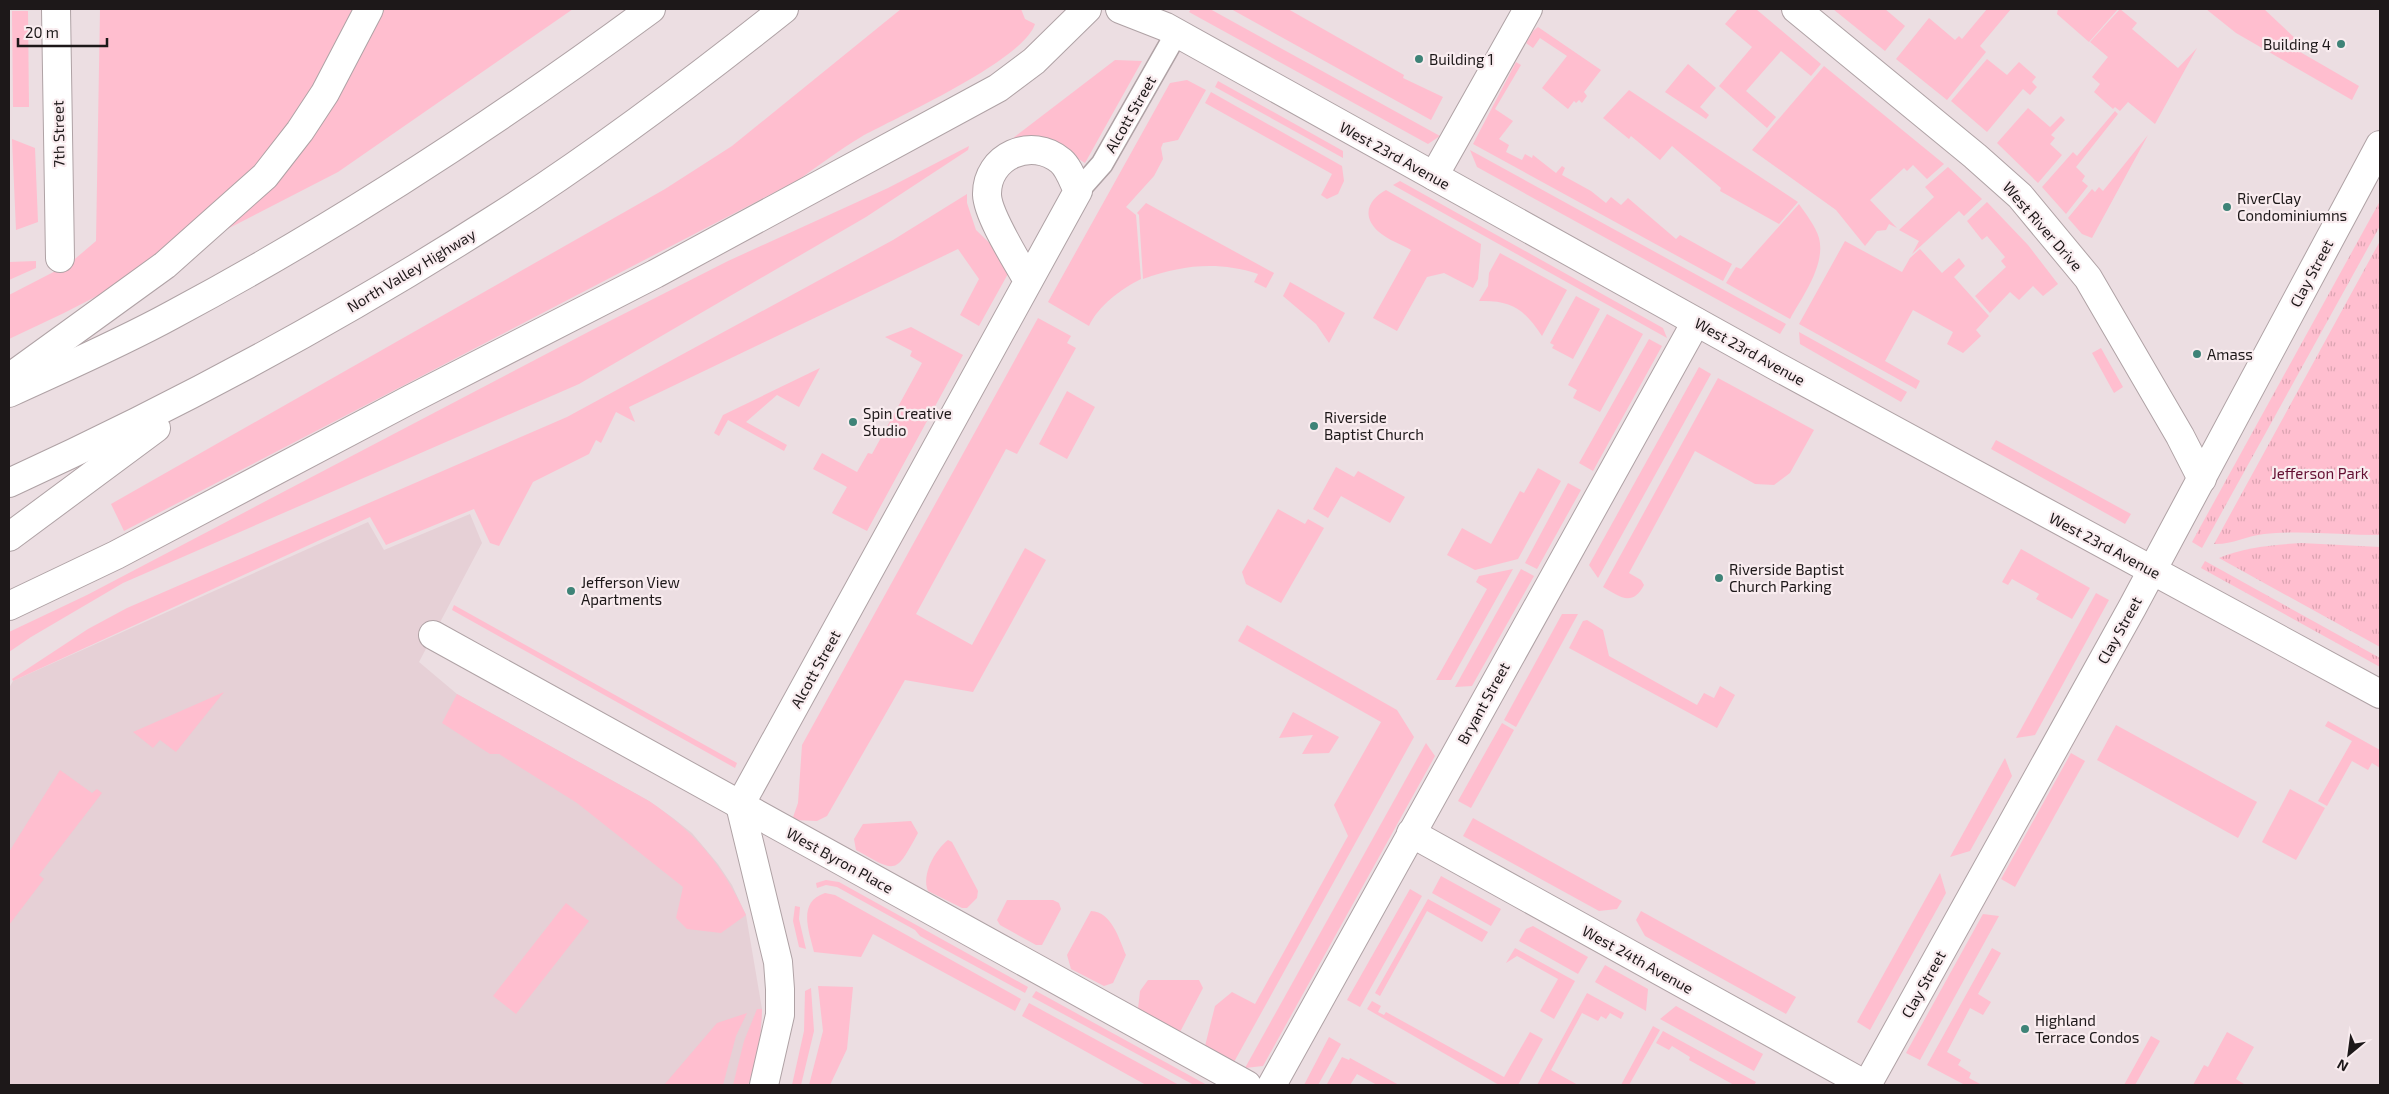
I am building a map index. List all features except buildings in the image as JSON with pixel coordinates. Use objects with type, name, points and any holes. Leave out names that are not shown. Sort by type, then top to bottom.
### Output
[{"type":"main road","name":"7th Street","points":[[56,9],[60,258]]},
{"type":"main road","points":[[9,378],[164,265],[265,176],[300,131],[325,92],[369,9]]},
{"type":"main road","points":[[9,393],[171,316],[278,255],[445,151],[652,9]]},
{"type":"main road","name":"North Valley Highway","points":[[9,484],[120,432],[304,334],[495,219],[580,162],[661,104],[784,9]]},
{"type":"main road","points":[[9,606],[116,555],[411,399],[664,270],[998,88],[1034,61],[1087,9]]},
{"type":"main road","name":"West 23rd Avenue","points":[[1120,9],[1166,27],[1696,322],[2380,694]]},
{"type":"main road","points":[[1434,176],[1528,9]]},
{"type":"main road","name":"West River Drive","points":[[1796,9],[1975,156],[2020,196],[2088,278],[2180,436],[2202,479]]},
{"type":"main road","name":"Clay Street","points":[[1867,1085],[2202,479],[2380,145]]},
{"type":"main road","points":[[1028,281],[991,210],[988,188],[995,168],[1010,154],[1032,149],[1043,151],[1062,162],[1078,191]]},
{"type":"main road","name":"Alcott Street","points":[[740,805],[1078,191]]},
{"type":"main road","name":"Bryant Street","points":[[1272,1085],[1696,322]]},
{"type":"main road","points":[[9,537],[165,421],[304,334]]},
{"type":"main road","name":"West Byron Place","points":[[433,635],[1247,1085]]},
{"type":"main road","points":[[740,805],[778,962],[780,1015],[764,1085]]},
{"type":"main road","name":"West 24th Avenue","points":[[1411,833],[1867,1085]]},
{"type":"street","name":"Alcott Street","points":[[1078,191],[1102,164],[1176,34]]},
{"type":"shaded area","points":[[470,514],[482,543],[419,662],[457,694],[649,801],[692,833],[718,864],[732,885],[746,915],[762,1009],[761,1037],[748,1085],[9,1085],[9,688],[13,681],[368,522],[384,550]]},
{"type":"green space","points":[[100,9],[573,9],[338,172],[64,313],[9,339],[9,295],[69,264],[96,241]]},
{"type":"green space","points":[[901,9],[1021,9],[1025,19],[1035,24],[1026,39],[984,71],[861,137],[798,180],[124,531],[111,504],[665,189],[732,146]]},
{"type":"green space","points":[[1191,9],[1210,9],[1440,136],[1428,144],[1189,12]]},
{"type":"green space","points":[[1231,9],[1288,9],[1404,75],[1403,78],[1443,97],[1431,120]]},
{"type":"green space","points":[[1738,9],[1756,9],[1821,64],[1811,76],[1781,51],[1746,91],[1776,117],[1767,128],[1719,86],[1752,47],[1725,24]]},
{"type":"green space","points":[[1833,9],[1885,9],[1905,26],[1885,51]]},
{"type":"green space","points":[[1987,9],[2011,9],[1980,46],[1986,52],[1947,100],[1896,59],[1929,18],[1955,40],[1959,36],[1962,39]]},
{"type":"green space","points":[[2058,9],[2118,9],[2089,42],[2057,14]]},
{"type":"green space","points":[[2120,9],[2137,23],[2132,29],[2178,68],[2197,48],[2155,124],[2128,102],[2120,111],[2115,107],[2113,109],[2094,92],[2100,84],[2092,77],[2108,57],[2090,42]]},
{"type":"green space","points":[[2206,9],[2264,9],[2298,41],[2295,49],[2359,86],[2352,100],[2236,33]]},
{"type":"green space","points":[[12,11],[28,11],[29,107],[13,107]]},
{"type":"green space","points":[[1538,27],[1601,70],[1584,92],[1587,96],[1582,103],[1579,100],[1576,103],[1574,101],[1568,109],[1542,88],[1567,56],[1540,38],[1533,48],[1526,43],[1533,31]]},
{"type":"green space","points":[[1987,59],[2007,75],[2019,62],[2036,77],[2032,82],[2037,87],[2030,95],[2023,89],[1987,132],[1951,101]]},
{"type":"green space","points":[[1115,60],[1142,61],[1085,163],[1061,148],[1008,142]]},
{"type":"green space","points":[[1516,62],[1521,65],[1495,109],[1513,121],[1499,139],[1509,145],[1506,152],[1522,160],[1525,154],[1532,158],[1533,155],[1556,173],[1562,166],[1565,168],[1562,175],[1591,191],[1606,203],[1611,197],[1621,205],[1628,198],[1676,239],[1680,235],[1732,264],[1723,281],[1473,144]]},
{"type":"green space","points":[[1688,64],[1716,88],[1700,107],[1709,115],[1706,119],[1665,92]]},
{"type":"green space","points":[[1824,66],[1944,164],[1927,179],[1913,165],[1907,171],[1904,168],[1870,200],[1897,228],[1889,224],[1886,230],[1877,231],[1865,246],[1836,210],[1752,150]]},
{"type":"green space","points":[[1187,80],[1206,90],[1178,140],[1163,143],[1161,148],[1163,159],[1154,176],[1126,207],[1136,215],[1141,279],[1104,305],[1089,326],[1048,302],[1170,83]]},
{"type":"green space","points":[[1218,81],[1343,151],[1343,158],[1215,87]]},
{"type":"green space","points":[[1629,90],[1798,202],[1779,224],[1720,191],[1721,188],[1672,146],[1660,160],[1631,136],[1629,139],[1603,118]]},
{"type":"green space","points":[[1211,92],[1342,166],[1344,181],[1338,194],[1327,199],[1321,195],[1332,174],[1205,103]]},
{"type":"green space","points":[[2028,108],[2050,127],[2061,116],[2065,120],[2051,135],[2055,138],[2050,144],[2062,155],[2038,183],[1997,143]]},
{"type":"green space","points":[[2115,111],[2118,114],[2076,167],[2085,176],[2082,181],[2088,186],[2066,214],[2042,187],[2073,152],[2077,156]]},
{"type":"green space","points":[[2148,135],[2092,238],[2082,234],[2068,218],[2092,189],[2095,192],[2099,187],[2103,191]]},
{"type":"green space","points":[[12,139],[35,148],[38,222],[16,230]]},
{"type":"green space","points":[[969,146],[968,150],[866,217],[579,384],[123,583],[9,652],[9,632],[87,595],[592,330],[728,261],[888,188]]},
{"type":"green space","points":[[1470,150],[1786,324],[1780,334],[1477,167]]},
{"type":"green space","points":[[1948,167],[1982,199],[1964,216],[1959,211],[1912,254],[1919,241],[1899,230],[1934,197],[1925,187]]},
{"type":"green space","points":[[1400,181],[1663,328],[1667,338],[1393,185]]},
{"type":"green space","points":[[1386,190],[1481,244],[1478,279],[1473,288],[1444,273],[1427,277],[1397,331],[1373,318],[1411,250],[1383,235],[1373,226],[1370,220],[1369,209],[1371,203]]},
{"type":"green space","points":[[967,194],[967,203],[976,230],[1003,256],[1009,272],[979,326],[960,315],[979,279],[958,249],[629,407],[635,422],[616,412],[601,443],[596,440],[589,454],[533,482],[499,546],[490,543],[474,509],[386,545],[370,517],[13,681],[12,679],[88,629],[127,608],[567,417],[893,240]]},
{"type":"green space","name":"Jefferson Park","points":[[2380,201],[2380,226],[2202,548],[2192,542]]},
{"type":"green space","points":[[1987,202],[2028,245],[2058,284],[2043,296],[2033,286],[2019,300],[2010,292],[1990,313],[1975,296],[2006,267],[2001,261],[2005,257],[1987,236],[1982,240],[1967,221]]},
{"type":"green space","points":[[1146,203],[1274,273],[1266,288],[1254,282],[1258,274],[1229,267],[1200,266],[1172,270],[1143,279],[1139,215],[1137,213]]},
{"type":"green space","points":[[1799,204],[1816,229],[1820,248],[1819,259],[1812,280],[1790,319],[1726,283],[1736,267],[1741,269]]},
{"type":"green space","points":[[1845,241],[1902,272],[1910,258],[1920,249],[1942,273],[1959,258],[1965,266],[1954,277],[1989,316],[1976,330],[1981,336],[1963,353],[1947,344],[1953,332],[1913,310],[1885,361],[1920,381],[1916,389],[1799,324]]},
{"type":"green space","name":"Jefferson Park","points":[[2380,241],[2380,535],[2279,533],[2258,535],[2214,544]]},
{"type":"green space","points":[[1500,253],[1567,290],[1542,336],[1529,319],[1516,308],[1500,302],[1479,301],[1488,286],[1489,273]]},
{"type":"green space","points":[[36,261],[36,268],[9,280],[9,262]]},
{"type":"green space","points":[[1290,282],[1345,313],[1329,343],[1316,324],[1283,296]]},
{"type":"green space","points":[[1576,296],[1600,309],[1573,359],[1552,348],[1554,345],[1550,343]]},
{"type":"green space","points":[[1607,314],[1643,334],[1600,412],[1573,398],[1577,390],[1568,385]]},
{"type":"green space","points":[[1038,318],[1071,336],[1067,343],[1076,348],[1017,454],[1006,449],[916,614],[972,645],[1025,548],[1046,560],[973,692],[905,680],[827,816],[817,821],[792,820],[798,803],[802,745]]},
{"type":"green space","points":[[911,327],[963,355],[867,531],[832,513],[847,487],[813,469],[822,453],[857,472],[868,453],[872,454],[922,363],[910,356],[912,351],[885,337]]},
{"type":"green space","points":[[1799,332],[1907,392],[1901,402],[1800,344]]},
{"type":"green space","points":[[1649,339],[1662,346],[1593,471],[1579,463]]},
{"type":"green space","points":[[2101,348],[2123,387],[2114,393],[2092,353]]},
{"type":"green space","points":[[1699,367],[1711,374],[1598,578],[1589,565]]},
{"type":"green space","points":[[820,368],[799,407],[777,395],[746,422],[787,445],[784,451],[728,420],[719,436],[714,433],[723,415]]},
{"type":"green space","points":[[1718,378],[1814,430],[1790,473],[1774,485],[1755,484],[1695,451],[1629,573],[1641,580],[1644,585],[1635,596],[1625,598],[1620,596],[1603,587]]},
{"type":"green space","points":[[1067,391],[1095,407],[1067,459],[1039,444]]},
{"type":"green space","points":[[1996,440],[2131,514],[2125,524],[1991,449]]},
{"type":"green space","points":[[1336,467],[1354,477],[1358,471],[1405,497],[1390,523],[1341,496],[1328,518],[1313,509]]},
{"type":"green space","points":[[1538,468],[1561,481],[1518,559],[1475,570],[1447,555],[1462,528],[1491,544],[1520,491],[1524,493]]},
{"type":"green space","points":[[1568,483],[1581,490],[1537,569],[1525,563]]},
{"type":"green space","points":[[1278,509],[1305,524],[1308,519],[1324,528],[1281,603],[1246,584],[1242,572]]},
{"type":"green space","points":[[2301,543],[2380,547],[2380,647],[2219,558],[2249,549]]},
{"type":"green space","points":[[2021,549],[2090,588],[2072,619],[2036,599],[2039,594],[2012,579],[2008,585],[2002,582]]},
{"type":"green space","points":[[2205,561],[2380,658],[2380,667],[2201,568]]},
{"type":"green space","points":[[1513,569],[1451,680],[1436,680],[1487,589],[1476,582],[1479,576]]},
{"type":"green space","points":[[1521,569],[1534,576],[1472,686],[1455,687]]},
{"type":"green space","points":[[2096,593],[2109,600],[2035,735],[2016,738]]},
{"type":"green space","points":[[454,605],[737,763],[735,768],[452,610]]},
{"type":"green space","points":[[1562,614],[1578,614],[1516,727],[1504,720]]},
{"type":"green space","points":[[1587,620],[1603,630],[1609,656],[1697,705],[1704,693],[1714,698],[1720,686],[1735,695],[1717,728],[1569,648],[1583,621]]},
{"type":"green space","points":[[1247,625],[1397,710],[1414,737],[1234,1062],[1205,1046],[1215,1006],[1232,992],[1255,1004],[1348,836],[1334,805],[1381,722],[1238,641]]},
{"type":"green space","points":[[224,692],[176,752],[160,740],[153,748],[133,732]]},
{"type":"green space","points":[[457,694],[649,801],[665,813],[694,837],[706,851],[727,880],[746,915],[721,933],[687,929],[676,918],[683,887],[577,803],[499,754],[490,754],[442,723]]},
{"type":"green space","points":[[1293,712],[1339,737],[1329,753],[1302,754],[1313,735],[1279,738]]},
{"type":"green space","points":[[2328,721],[2380,750],[2380,768],[2372,763],[2368,770],[2352,761],[2327,806],[2318,801],[2352,741],[2325,726]]},
{"type":"green space","points":[[1502,723],[1514,730],[1471,808],[1458,801]]},
{"type":"green space","points":[[2116,725],[2257,802],[2238,838],[2097,760]]},
{"type":"green space","points":[[1426,743],[1435,756],[1263,1066],[1245,1068]]},
{"type":"green space","points":[[2071,753],[2085,761],[2015,887],[2001,879]]},
{"type":"green space","points":[[2005,758],[2012,776],[1970,851],[1950,857]]},
{"type":"green space","points":[[60,770],[92,793],[97,789],[102,793],[39,875],[44,879],[9,925],[9,852]]},
{"type":"green space","points":[[2290,789],[2325,808],[2296,860],[2262,842]]},
{"type":"green space","points":[[1473,818],[1622,901],[1617,909],[1599,911],[1463,836]]},
{"type":"green space","points":[[911,821],[918,833],[904,857],[894,866],[880,863],[856,850],[854,839],[863,824]]},
{"type":"green space","points":[[948,840],[952,842],[978,891],[977,898],[967,908],[962,908],[928,891],[926,885],[930,863],[938,850]]},
{"type":"green space","points":[[1940,873],[1946,893],[1870,1030],[1857,1022]]},
{"type":"green space","points":[[1441,876],[1501,909],[1491,926],[1432,893]]},
{"type":"green space","points":[[826,880],[839,882],[1028,987],[1025,993],[920,936],[915,930],[837,887],[826,885],[817,888],[816,883]]},
{"type":"green space","points":[[1410,889],[1422,896],[1360,1007],[1347,1000]]},
{"type":"green space","points":[[825,893],[835,895],[1021,999],[1015,1011],[873,934],[861,957],[814,952],[808,926],[808,910],[816,897]]},
{"type":"green space","points":[[1428,899],[1488,932],[1482,942],[1427,911],[1380,996],[1375,993]]},
{"type":"green space","points":[[1007,900],[1053,900],[1059,903],[1061,909],[1042,945],[1036,945],[1000,925],[997,920]]},
{"type":"green space","points":[[566,903],[589,921],[516,1014],[493,996]]},
{"type":"green space","points":[[795,906],[800,907],[799,919],[806,949],[799,947],[793,921]]},
{"type":"green space","points":[[1091,911],[1104,916],[1114,927],[1126,955],[1113,983],[1104,986],[1071,969],[1067,955]]},
{"type":"green space","points":[[1641,911],[1796,997],[1786,1014],[1645,936],[1636,920]]},
{"type":"green space","points":[[1983,914],[1999,916],[1920,1060],[1906,1053]]},
{"type":"green space","points":[[1533,926],[1588,957],[1578,974],[1519,941],[1526,929]]},
{"type":"green space","points":[[1515,948],[1575,981],[1554,1019],[1540,1011],[1558,979],[1517,956],[1506,963]]},
{"type":"green space","points":[[1992,948],[2001,953],[1978,994],[1991,1002],[1983,1015],[1970,1008],[1947,1052],[1961,1060],[1958,1065],[1971,1073],[1969,1078],[1982,1085],[1965,1085],[1927,1065]]},
{"type":"green space","points":[[1605,965],[1648,989],[1646,1011],[1595,982]]},
{"type":"green space","points":[[1148,980],[1199,980],[1203,988],[1180,1032],[1138,1009],[1140,991]]},
{"type":"green space","points":[[818,986],[853,987],[847,1049],[830,1085],[809,1085],[823,1031]]},
{"type":"green space","points":[[811,988],[814,1031],[801,1085],[792,1085],[804,1031],[805,991]]},
{"type":"green space","points":[[1036,991],[1207,1085],[1194,1085],[1032,997]]},
{"type":"green space","points":[[1587,993],[1624,1013],[1621,1019],[1610,1013],[1606,1019],[1601,1016],[1598,1021],[1582,1013],[1551,1070],[1578,1085],[1537,1085]]},
{"type":"green space","points":[[1372,1001],[1381,1006],[1378,1012],[1384,1015],[1386,1012],[1504,1077],[1530,1032],[1543,1039],[1518,1085],[1499,1085],[1367,1009]]},
{"type":"green space","points":[[1029,1003],[1179,1085],[1146,1085],[1022,1016]]},
{"type":"green space","points":[[1676,1006],[1763,1054],[1754,1071],[1660,1019]]},
{"type":"green space","points":[[757,1009],[762,1009],[761,1028],[757,1057],[751,1076],[748,1085],[733,1085],[744,1041]]},
{"type":"green space","points":[[747,1013],[736,1036],[723,1085],[664,1085],[717,1023]]},
{"type":"green space","points":[[1653,1026],[1660,1030],[1629,1085],[1621,1085]]},
{"type":"green space","points":[[1663,1031],[1756,1082],[1754,1085],[1734,1085],[1689,1060],[1690,1057],[1672,1046],[1669,1050],[1656,1043]]},
{"type":"green space","points":[[2227,1032],[2254,1047],[2236,1079],[2244,1084],[2193,1085],[2204,1065],[2208,1067]]},
{"type":"green space","points":[[2151,1036],[2160,1041],[2135,1085],[2124,1085]]},
{"type":"green space","points":[[1329,1037],[1341,1044],[1318,1085],[1304,1085]]},
{"type":"green space","points":[[1342,1057],[1349,1060],[1350,1058],[1399,1085],[1377,1085],[1357,1074],[1350,1085],[1327,1084]]},
{"type":"place","name":"Building 4","points":[[2341,44]]},
{"type":"place","name":"Building 1","points":[[1419,59]]},
{"type":"place","name":"RiverClay Condominiumns","points":[[2227,207]]},
{"type":"place","name":"Amass","points":[[2197,354]]},
{"type":"place","name":"Spin Creative Studio","points":[[853,422]]},
{"type":"place","name":"Riverside Baptist Church","points":[[1314,426]]},
{"type":"place","name":"Riverside Baptist Church Parking","points":[[1719,578]]},
{"type":"place","name":"Jefferson View Apartments","points":[[571,591]]},
{"type":"place","name":"Highland Terrace Condos","points":[[2025,1029]]}]
